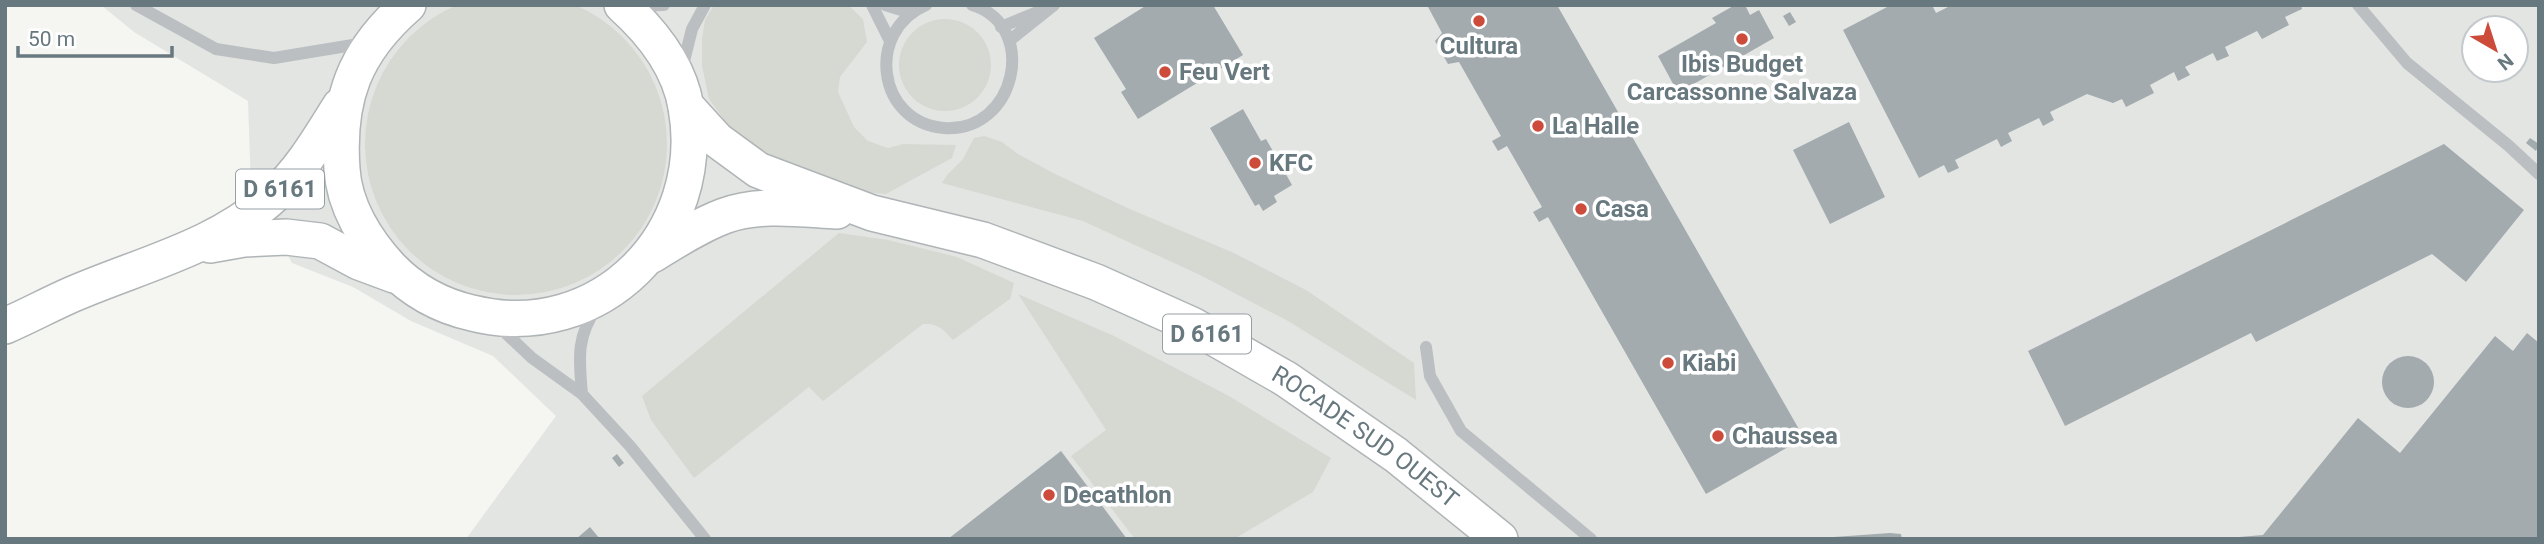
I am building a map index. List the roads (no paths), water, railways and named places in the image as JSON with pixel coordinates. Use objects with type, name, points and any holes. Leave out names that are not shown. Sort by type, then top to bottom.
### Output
[{"type":"main road","points":[[408,5],[372,42],[356,69],[346,97],[340,136],[342,176],[354,214],[373,248],[400,277],[436,300],[456,309],[488,317],[519,319],[550,315],[580,306],[608,292],[630,276],[648,257],[671,223],[685,186],[690,146],[683,94],[665,54],[646,27],[623,5]]},
{"type":"main road","name":"ROCADE SUD OUEST","points":[[683,94],[717,140],[758,170],[872,213],[983,240],[1096,282],[1192,325],[1286,379],[1396,455],[1500,539]]},
{"type":"main road","name":"D 6161","points":[[5,326],[72,294],[186,249],[234,225],[273,197],[301,166],[346,97]]},
{"type":"main road","name":"ROCADE SUD OUEST","points":[[648,257],[704,225],[743,211],[781,208],[872,213]]},
{"type":"main road","name":"D 6161","points":[[186,249],[244,239],[286,237],[320,241],[359,262],[400,277]]},
{"type":"street","points":[[136,5],[216,49],[228,51],[274,58],[372,42]]},
{"type":"street","points":[[623,5],[664,5]]},
{"type":"street","points":[[683,94],[692,29],[705,5]]},
{"type":"street","points":[[872,5],[890,41]]},
{"type":"street","points":[[885,5],[911,13]]},
{"type":"street","points":[[926,5],[911,13],[898,25],[890,41],[885,63],[889,85],[897,101],[909,114],[925,124],[943,128],[961,127],[980,120],[1001,101],[1012,76],[1013,59],[1009,41],[990,15],[972,5]]},
{"type":"street","points":[[2358,5],[2407,64],[2509,146],[2539,174]]},
{"type":"street","points":[[1009,41],[1054,6]]},
{"type":"street","points":[[1001,27],[1054,6]]},
{"type":"street","points":[[582,394],[578,358],[582,337],[587,321],[608,292]]},
{"type":"street","points":[[488,317],[532,358],[582,394],[705,539]]},
{"type":"street","points":[[1426,347],[1430,376],[1461,431],[1591,539]]},
{"type":"place","name":"Cultura","points":[[1479,21]]},
{"type":"place","name":"Ibis Budget Carcassonne Salvaza","points":[[1742,39]]},
{"type":"place","name":"Feu Vert","points":[[1165,72]]},
{"type":"place","name":"La Halle","points":[[1538,126]]},
{"type":"place","name":"KFC","points":[[1255,163]]},
{"type":"place","name":"Casa","points":[[1581,209]]},
{"type":"place","name":"Kiabi","points":[[1668,363]]},
{"type":"place","name":"Chaussea","points":[[1718,436]]},
{"type":"place","name":"Decathlon","points":[[1049,495]]}]
